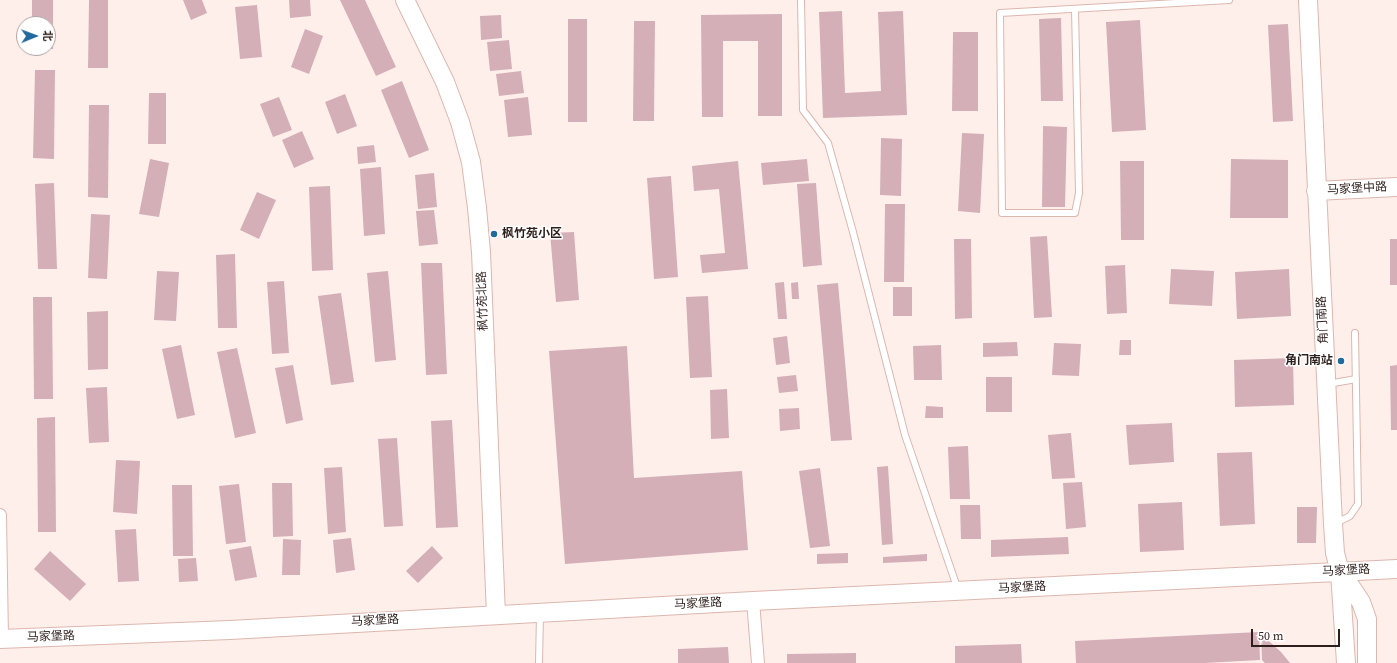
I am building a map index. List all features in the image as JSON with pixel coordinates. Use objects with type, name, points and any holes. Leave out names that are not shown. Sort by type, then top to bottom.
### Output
[{"type":"main road","name":"枫竹苑北路","points":[[405,0],[445,82],[460,122],[471,162],[478,208],[496,615]]},
{"type":"main road","name":"角门南路","points":[[1308,0],[1333,524],[1335,552],[1340,572],[1346,663]]},
{"type":"main road","name":"马家堡中路","points":[[1316,191],[1397,187]]},
{"type":"main road","name":"马家堡路","points":[[1,639],[230,630],[540,612],[1397,569]]},
{"type":"main road","points":[[1340,572],[1361,602],[1367,619],[1367,663]]},
{"type":"street","points":[[0,515],[1,639]]},
{"type":"street","points":[[753,601],[758,663]]},
{"type":"lane","points":[[802,0],[803,110],[828,143],[853,232],[905,435],[959,591]]},
{"type":"lane","points":[[1075,9],[1079,193],[1075,213],[1002,213],[1000,13],[1229,0]]},
{"type":"lane","points":[[1333,524],[1350,516],[1358,504],[1355,333]]},
{"type":"lane","points":[[1326,384],[1356,379]]},
{"type":"lane","points":[[539,663],[540,612]]},
{"type":"building","points":[[32,0],[53,0],[53,16],[32,16]]},
{"type":"building","points":[[89,0],[108,0],[108,68],[88,68]]},
{"type":"building","points":[[183,0],[202,0],[207,13],[191,20]]},
{"type":"building","points":[[289,0],[310,0],[311,16],[290,18]]},
{"type":"building","points":[[340,0],[365,0],[396,67],[376,76]]},
{"type":"building","points":[[257,5],[262,57],[240,59],[235,7]]},
{"type":"building","points":[[842,11],[845,93],[881,91],[878,12],[903,11],[907,115],[823,118],[819,12]]},
{"type":"building","points":[[782,14],[782,116],[758,116],[758,41],[723,41],[723,117],[702,117],[701,15]]},
{"type":"building","points":[[501,15],[502,38],[481,40],[480,16]]},
{"type":"building","points":[[1061,18],[1063,101],[1041,101],[1039,19]]},
{"type":"building","points":[[568,19],[587,19],[587,122],[568,122]]},
{"type":"building","points":[[1140,20],[1146,130],[1112,132],[1106,22]]},
{"type":"building","points":[[634,21],[655,21],[654,121],[633,121]]},
{"type":"building","points":[[1288,24],[1293,121],[1273,122],[1268,25]]},
{"type":"building","points":[[305,29],[323,36],[309,74],[291,67]]},
{"type":"building","points":[[953,32],[978,32],[978,111],[952,111]]},
{"type":"building","points":[[509,40],[512,69],[490,71],[487,42]]},
{"type":"building","points":[[35,70],[55,70],[54,159],[33,158]]},
{"type":"building","points":[[521,71],[524,93],[499,96],[496,74]]},
{"type":"building","points":[[402,81],[429,150],[409,158],[381,90]]},
{"type":"building","points":[[149,93],[166,93],[166,144],[148,144]]},
{"type":"building","points":[[345,94],[357,126],[337,134],[325,102]]},
{"type":"building","points":[[279,97],[292,130],[273,137],[260,104]]},
{"type":"building","points":[[528,97],[532,135],[508,137],[504,100]]},
{"type":"building","points":[[89,105],[109,105],[108,198],[88,197]]},
{"type":"building","points":[[1043,126],[1067,127],[1065,207],[1042,207]]},
{"type":"building","points":[[302,131],[314,159],[294,168],[282,140]]},
{"type":"building","points":[[962,133],[984,134],[980,213],[958,211]]},
{"type":"building","points":[[881,138],[902,139],[901,196],[880,195]]},
{"type":"building","points":[[374,145],[376,162],[358,164],[357,147]]},
{"type":"building","points":[[150,159],[169,163],[159,217],[139,214]]},
{"type":"building","points":[[807,159],[809,181],[763,185],[761,163]]},
{"type":"building","points":[[1231,159],[1288,160],[1288,218],[1230,218]]},
{"type":"building","points":[[738,161],[748,269],[702,273],[700,255],[725,253],[719,189],[694,191],[692,166]]},
{"type":"building","points":[[1120,161],[1144,161],[1144,240],[1121,240]]},
{"type":"building","points":[[381,167],[385,234],[364,236],[360,169]]},
{"type":"building","points":[[434,173],[437,207],[418,209],[415,175]]},
{"type":"building","points":[[671,176],[678,277],[654,279],[647,178]]},
{"type":"building","points":[[54,183],[57,269],[38,269],[35,184]]},
{"type":"building","points":[[816,183],[822,265],[803,267],[797,184]]},
{"type":"building","points":[[330,186],[333,270],[312,271],[309,187]]},
{"type":"building","points":[[257,192],[276,200],[259,239],[240,230]]},
{"type":"building","points":[[885,204],[905,204],[904,282],[884,282]]},
{"type":"building","points":[[434,210],[438,244],[419,246],[416,211]]},
{"type":"building","points":[[91,214],[110,215],[107,279],[88,278]]},
{"type":"building","points":[[574,232],[579,300],[556,302],[550,233]]},
{"type":"building","points":[[1047,236],[1052,317],[1034,318],[1030,237]]},
{"type":"building","points":[[954,239],[971,239],[972,318],[955,319]]},
{"type":"building","points":[[1390,239],[1397,239],[1397,285],[1390,285]]},
{"type":"building","points":[[235,254],[237,328],[218,328],[216,255]]},
{"type":"building","points":[[421,263],[442,263],[447,374],[426,375]]},
{"type":"building","points":[[1125,265],[1127,313],[1107,314],[1105,266]]},
{"type":"building","points":[[1171,269],[1214,271],[1212,306],[1169,304]]},
{"type":"building","points":[[1289,269],[1291,316],[1237,319],[1235,272]]},
{"type":"building","points":[[157,271],[179,272],[176,321],[154,320]]},
{"type":"building","points":[[388,271],[396,360],[375,362],[367,273]]},
{"type":"building","points":[[284,281],[289,353],[272,354],[267,282]]},
{"type":"building","points":[[784,282],[787,319],[778,319],[775,283]]},
{"type":"building","points":[[798,282],[799,299],[792,299],[791,283]]},
{"type":"building","points":[[838,283],[852,440],[831,441],[817,285]]},
{"type":"building","points":[[893,287],[912,287],[912,316],[893,316]]},
{"type":"building","points":[[341,293],[354,382],[331,385],[318,296]]},
{"type":"building","points":[[708,296],[712,377],[690,378],[686,297]]},
{"type":"building","points":[[33,297],[52,297],[53,399],[34,399]]},
{"type":"building","points":[[108,311],[108,369],[88,370],[87,312]]},
{"type":"building","points":[[787,336],[790,363],[776,365],[773,338]]},
{"type":"building","points":[[1120,340],[1131,340],[1131,355],[1119,355]]},
{"type":"building","points":[[1017,342],[1018,356],[983,357],[983,343]]},
{"type":"building","points":[[1054,343],[1081,344],[1079,376],[1052,375]]},
{"type":"building","points":[[181,345],[195,415],[177,419],[162,349]]},
{"type":"building","points":[[941,345],[942,380],[914,380],[913,346]]},
{"type":"building","points":[[627,346],[634,478],[742,471],[748,550],[565,564],[549,351]]},
{"type":"building","points":[[237,348],[256,433],[235,438],[217,352]]},
{"type":"building","points":[[1293,358],[1294,405],[1235,407],[1234,360]]},
{"type":"building","points":[[293,365],[303,420],[286,424],[275,368]]},
{"type":"building","points":[[1397,365],[1397,430],[1391,430],[1390,366]]},
{"type":"building","points":[[796,375],[798,391],[779,393],[777,377]]},
{"type":"building","points":[[986,377],[1012,377],[1012,412],[986,412]]},
{"type":"building","points":[[107,387],[109,442],[89,443],[86,388]]},
{"type":"building","points":[[727,389],[729,438],[711,439],[710,390]]},
{"type":"building","points":[[926,406],[943,407],[943,418],[925,418]]},
{"type":"building","points":[[799,408],[800,429],[780,431],[779,409]]},
{"type":"building","points":[[55,417],[56,532],[38,532],[37,418]]},
{"type":"building","points":[[452,420],[458,527],[436,528],[431,421]]},
{"type":"building","points":[[1172,423],[1174,462],[1129,465],[1126,425]]},
{"type":"building","points":[[1071,433],[1075,478],[1052,479],[1048,435]]},
{"type":"building","points":[[397,438],[403,526],[384,527],[378,439]]},
{"type":"building","points":[[968,446],[970,499],[950,499],[948,447]]},
{"type":"building","points":[[1252,452],[1255,524],[1220,526],[1217,453]]},
{"type":"building","points":[[116,460],[140,461],[137,514],[113,512]]},
{"type":"building","points":[[888,466],[893,544],[882,545],[877,467]]},
{"type":"building","points":[[342,467],[346,532],[328,534],[324,468]]},
{"type":"building","points":[[820,468],[830,546],[810,548],[799,471]]},
{"type":"building","points":[[1082,482],[1086,527],[1066,529],[1063,483]]},
{"type":"building","points":[[272,483],[292,483],[293,536],[273,537]]},
{"type":"building","points":[[239,484],[246,542],[226,544],[219,486]]},
{"type":"building","points":[[172,485],[192,485],[193,556],[173,556]]},
{"type":"building","points":[[1182,502],[1184,550],[1140,552],[1138,504]]},
{"type":"building","points":[[960,505],[980,505],[981,539],[961,539]]},
{"type":"building","points":[[1297,507],[1317,507],[1316,543],[1297,543]]},
{"type":"building","points":[[136,529],[139,581],[118,582],[115,530]]},
{"type":"building","points":[[1068,537],[1069,554],[991,557],[991,540]]},
{"type":"building","points":[[351,538],[355,570],[336,573],[333,540]]},
{"type":"building","points":[[283,539],[301,540],[300,575],[282,575]]},
{"type":"building","points":[[251,546],[257,577],[235,581],[229,550]]},
{"type":"building","points":[[432,546],[443,558],[418,583],[406,571]]},
{"type":"building","points":[[50,551],[86,584],[70,601],[34,569]]},
{"type":"building","points":[[848,553],[848,563],[817,564],[817,554]]},
{"type":"building","points":[[927,554],[927,561],[883,563],[883,557]]},
{"type":"building","points":[[196,558],[198,581],[179,582],[178,559]]},
{"type":"building","points":[[1259,632],[1260,660],[1205,663],[1076,663],[1075,641]]},
{"type":"building","points":[[1261,634],[1281,652],[1290,663],[1265,663],[1262,660]]},
{"type":"building","points":[[1021,644],[1022,663],[955,663],[955,646]]},
{"type":"building","points":[[728,647],[729,663],[678,663],[678,649]]},
{"type":"building","points":[[856,653],[856,663],[787,663],[787,654]]},
{"type":"place","name":"枫竹苑小区","points":[[494,234]]},
{"type":"place","name":"角门南站","points":[[1341,361]]}]
